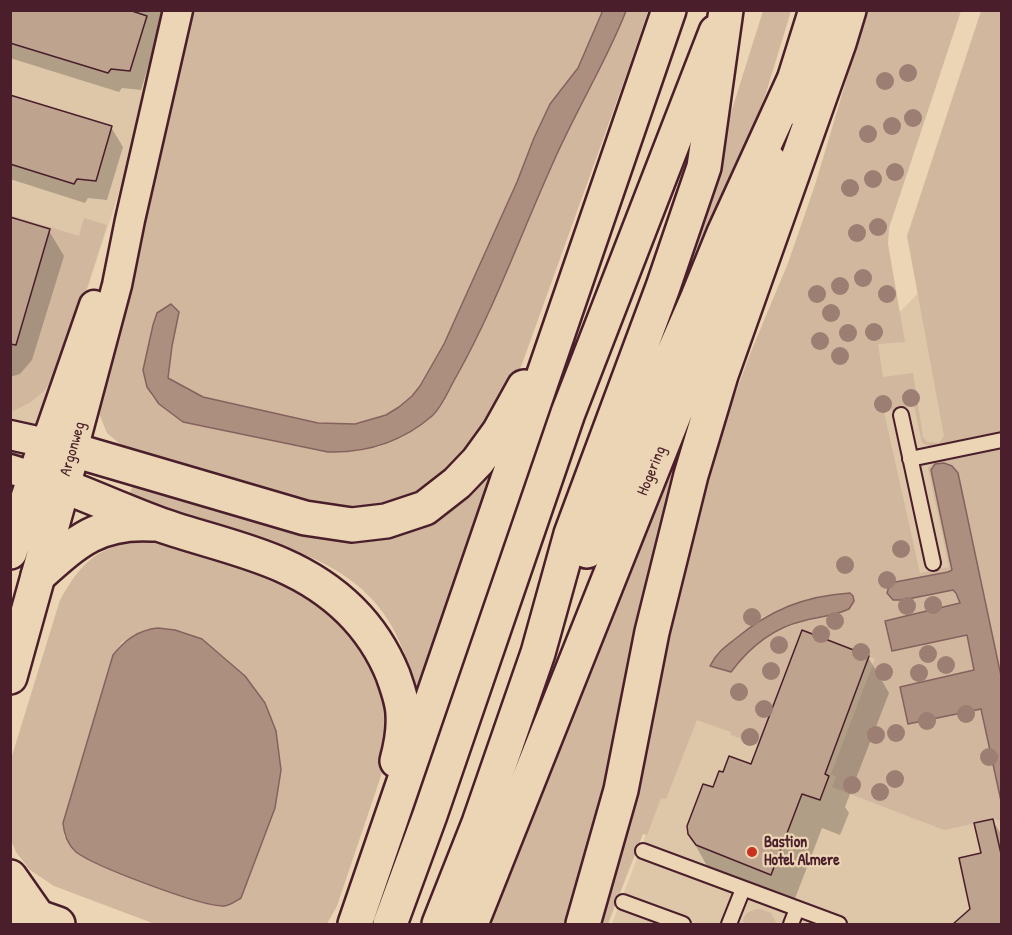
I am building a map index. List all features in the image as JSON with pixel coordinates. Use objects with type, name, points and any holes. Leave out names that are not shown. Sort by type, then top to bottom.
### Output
[{"type":"main road","points":[[355,924],[669,10]]},
{"type":"main road","points":[[440,924],[479,823],[538,653],[572,534],[663,287],[704,167],[725,10]]},
{"type":"main road","points":[[390,924],[430,815],[568,413],[725,10]]},
{"type":"main road","name":"Hogering","points":[[471,924],[744,240],[816,10]]},
{"type":"main road","points":[[583,924],[621,790],[652,633],[692,475],[722,375],[849,10]]},
{"type":"main road","points":[[538,653],[594,536],[724,233],[793,82]]},
{"type":"main road","points":[[60,446],[305,518],[352,525],[386,520],[425,508],[457,483],[478,461],[499,432],[561,323]]},
{"type":"main road","name":"Argonweg","points":[[10,552],[36,477],[60,446]]},
{"type":"main road","points":[[36,477],[160,525],[291,569],[310,579],[345,605],[369,629],[386,659],[396,685],[403,714],[402,742],[372,880]]},
{"type":"main road","name":"Argonweg","points":[[10,676],[38,576],[36,477]]},
{"type":"main road","points":[[38,576],[70,547],[100,529],[129,523],[160,525]]},
{"type":"main road","points":[[10,877],[35,916]]},
{"type":"street","name":"Argonweg","points":[[60,446],[117,285],[178,10]]},
{"type":"street","points":[[10,435],[60,446]]},
{"type":"lane","points":[[901,415],[933,563]]},
{"type":"lane","points":[[910,459],[1002,440]]},
{"type":"lane","points":[[643,851],[838,924]]},
{"type":"lane","points":[[729,924],[743,889]]},
{"type":"lane","points":[[623,902],[683,924]]},
{"type":"lane","points":[[791,924],[797,909]]},
{"type":"shaded area","points":[[603,10],[626,11],[557,154],[484,323],[445,398],[432,416],[409,433],[383,444],[370,448],[328,452],[183,422],[159,404],[147,387],[143,370],[157,313],[171,304],[179,312],[168,378],[203,397],[318,423],[355,424],[386,415],[412,396],[444,344],[550,104],[578,68]]},
{"type":"shaded area","points":[[11,11],[178,11],[11,523]]},
{"type":"shaded area","points":[[190,11],[603,11],[578,68],[550,104],[444,344],[420,386],[399,407],[386,415],[355,424],[318,423],[203,397],[168,378],[172,346],[145,379],[152,397],[183,422],[328,452],[378,447],[401,438],[434,414],[476,340],[557,152],[595,80],[626,11],[648,11],[522,364],[501,411],[480,444],[430,489],[377,508],[319,509],[132,454],[107,433],[96,406],[120,296],[162,146],[184,28]]},
{"type":"shaded area","points":[[763,11],[791,11],[766,93],[747,144],[634,405],[713,170]]},
{"type":"shaded area","points":[[867,11],[961,11],[889,228],[888,244],[905,342],[878,344],[883,377],[913,373],[923,437],[927,442],[939,443],[944,436],[907,236],[981,11],[1001,11],[1001,432],[932,447],[922,443],[914,406],[884,412],[920,573],[949,567],[928,468],[934,461],[1001,447],[1001,676],[958,474],[951,465],[934,466],[931,470],[952,570],[890,583],[887,591],[893,600],[903,600],[953,590],[960,603],[885,621],[892,651],[967,635],[974,670],[900,688],[908,724],[981,708],[1001,801],[1001,821],[995,819],[944,830],[832,787],[836,777],[831,774],[875,659],[802,630],[758,745],[697,720],[666,799],[661,798],[647,835],[643,834],[608,924],[590,924],[706,473],[750,354],[788,263],[815,185]],"holes":[[[850,593],[841,613],[793,625],[780,631],[755,647],[731,672],[716,653],[752,624],[799,602]]]},
{"type":"shaded area","points":[[1001,120],[1001,924],[612,924],[644,840],[751,466],[951,259]]},
{"type":"shaded area","points":[[10,215],[79,236],[84,218],[107,225],[87,288],[69,329],[54,376],[44,391],[31,402],[11,412]]},
{"type":"shaded area","points":[[679,439],[688,441],[574,924],[486,924]]},
{"type":"shaded area","points":[[944,463],[952,466],[958,473],[1001,676],[1001,801],[981,709],[908,724],[900,687],[974,670],[967,635],[892,651],[885,621],[960,603],[953,590],[903,600],[893,600],[887,593],[890,583],[952,570],[931,470],[935,464]]},
{"type":"shaded area","points":[[495,469],[416,698],[404,652],[395,632],[370,597],[354,583],[312,558],[127,500],[134,483],[304,537],[354,540]]},
{"type":"shaded area","points":[[136,540],[160,540],[291,584],[339,612],[390,696],[386,761],[337,906],[327,924],[155,924],[54,886],[30,870],[16,852],[11,840],[11,759],[60,600],[82,567],[109,548]],"holes":[[[147,630],[175,630],[202,640],[237,669],[265,703],[226,906],[202,903],[101,866],[64,836],[63,823],[113,655],[122,642]]]},
{"type":"shaded area","points":[[850,593],[854,601],[849,609],[792,624],[772,634],[754,647],[731,672],[710,666],[724,648],[775,612],[818,597]]},
{"type":"shaded area","points":[[158,628],[175,630],[202,639],[245,676],[265,703],[276,731],[281,770],[275,808],[241,898],[226,906],[212,905],[172,893],[104,866],[76,852],[68,842],[64,831],[63,823],[113,655],[132,637]]},
{"type":"shaded area","points":[[760,909],[771,913],[777,924],[743,922],[748,912]]},
{"type":"building","points":[[10,10],[129,10],[147,16],[130,71],[111,69],[108,73],[10,43]]},
{"type":"building","points":[[10,95],[112,126],[96,181],[77,179],[74,184],[10,164]]},
{"type":"building","points":[[10,217],[50,229],[16,345],[10,344]]},
{"type":"building","points":[[802,630],[869,656],[825,774],[829,776],[820,800],[802,794],[771,875],[696,845],[688,834],[687,826],[703,784],[713,787],[719,771],[723,772],[729,756],[751,764]]},
{"type":"building","points":[[993,819],[1002,858],[1002,924],[953,924],[970,909],[959,858],[981,853],[974,823]]},
{"type":"place","name":"Bastion Hotel Almere","points":[[752,852]]}]
